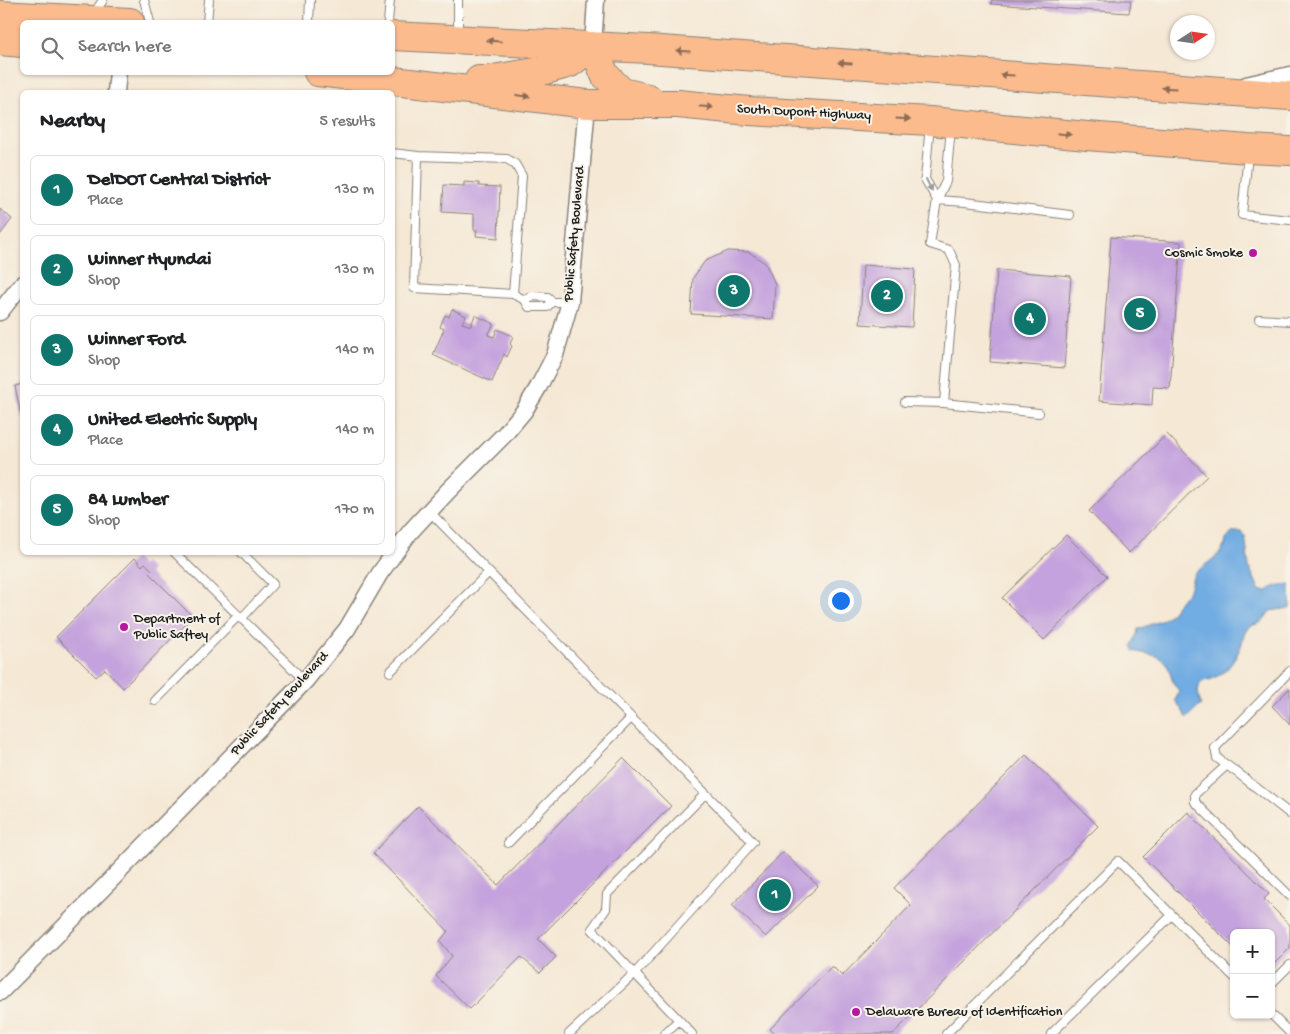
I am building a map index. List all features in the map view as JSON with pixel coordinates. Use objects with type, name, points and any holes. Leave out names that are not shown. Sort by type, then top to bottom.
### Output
[{"type":"highway","points":[[0,16],[96,10],[124,20]]},
{"type":"highway","points":[[395,36],[648,49],[1290,96]]},
{"type":"highway","points":[[0,41],[20,43]]},
{"type":"highway","points":[[549,43],[579,71],[587,104]]},
{"type":"highway","points":[[392,82],[487,80],[542,72],[570,63],[593,46]]},
{"type":"highway","points":[[593,46],[605,74],[622,92],[678,104]]},
{"type":"highway","points":[[587,104],[605,74],[648,49]]},
{"type":"highway","name":"South Dupont Highway","points":[[340,75],[587,104],[678,104],[758,111],[941,122],[1088,136],[1290,151]]},
{"type":"street","points":[[593,46],[596,0]]},
{"type":"street","points":[[116,90],[118,75]]},
{"type":"street","points":[[1218,91],[1290,75]]},
{"type":"street","name":"Public Safety Boulevard","points":[[395,552],[410,532],[504,435],[524,411],[555,355],[570,302],[587,104]]},
{"type":"street","points":[[0,312],[20,287]]},
{"type":"street","name":"Public Safety Boulevard","points":[[0,992],[305,682],[347,629],[380,573],[393,555]]},
{"type":"lane","points":[[144,0],[149,20]]},
{"type":"lane","points":[[207,20],[209,0]]},
{"type":"lane","points":[[309,20],[310,0]]},
{"type":"lane","points":[[388,20],[390,0]]},
{"type":"lane","points":[[458,0],[458,39]]},
{"type":"lane","points":[[937,200],[925,179],[941,122]]},
{"type":"lane","points":[[941,122],[946,181],[937,200],[930,244],[949,250],[956,265],[944,403]]},
{"type":"lane","points":[[1248,149],[1242,215],[1290,220]]},
{"type":"lane","points":[[395,153],[506,159],[516,164],[522,176],[513,294]]},
{"type":"lane","points":[[418,156],[414,288],[513,294],[525,300],[532,296],[548,297],[552,302],[570,302]]},
{"type":"lane","points":[[937,200],[1070,216]]},
{"type":"lane","points":[[1259,319],[1290,321]]},
{"type":"lane","points":[[905,402],[944,403],[1039,413]]},
{"type":"lane","points":[[429,512],[753,842],[635,973],[570,1034]]},
{"type":"lane","points":[[177,555],[305,682]]},
{"type":"lane","points":[[155,701],[273,584],[244,555]]},
{"type":"lane","points":[[390,672],[488,573]]},
{"type":"lane","points":[[1290,670],[1215,748],[1217,758],[1290,814]]},
{"type":"lane","points":[[508,843],[631,718]]},
{"type":"lane","points":[[1227,765],[1196,794],[1195,802],[1290,896]]},
{"type":"lane","points":[[692,1034],[592,928],[606,909],[607,894],[705,794]]},
{"type":"lane","points":[[946,1034],[1118,861],[1231,974]]},
{"type":"lane","points":[[1051,1034],[1172,915]]},
{"type":"lane","points":[[1275,980],[1290,965]]},
{"type":"lane","points":[[1275,1018],[1290,1033]]},
{"type":"lane","points":[[664,1034],[678,1020]]},
{"type":"water","points":[[1233,532],[1241,532],[1245,536],[1249,567],[1260,591],[1267,591],[1281,585],[1290,585],[1290,608],[1270,611],[1260,623],[1248,628],[1238,653],[1228,668],[1216,677],[1199,685],[1198,691],[1201,705],[1187,718],[1175,700],[1180,691],[1174,684],[1168,667],[1162,659],[1134,651],[1132,645],[1138,629],[1160,621],[1169,615],[1189,590],[1194,574],[1219,554],[1225,545],[1226,539]]},
{"type":"building","points":[[992,0],[1131,0],[1129,13],[991,4]]},
{"type":"building","points":[[464,182],[479,183],[479,186],[500,187],[498,238],[476,236],[477,230],[474,230],[474,214],[442,212],[444,185],[464,186]]},
{"type":"building","points":[[0,209],[12,219],[0,235]]},
{"type":"building","points":[[1111,237],[1181,242],[1170,388],[1153,387],[1152,405],[1099,401]]},
{"type":"building","points":[[728,251],[749,252],[766,264],[775,284],[773,319],[691,314],[693,278],[705,261]]},
{"type":"building","points":[[863,265],[915,269],[912,327],[860,324]]},
{"type":"building","points":[[997,270],[1071,276],[1064,368],[990,362]]},
{"type":"building","points":[[452,309],[466,316],[462,323],[471,326],[475,315],[494,324],[488,335],[494,337],[497,329],[513,336],[510,344],[512,346],[507,357],[504,354],[492,382],[433,355],[444,329],[440,327],[445,315],[449,317]]},
{"type":"building","points":[[20,385],[20,410],[15,386]]},
{"type":"building","points":[[1167,434],[1207,476],[1129,553],[1089,511]]},
{"type":"building","points":[[1066,535],[1107,576],[1044,640],[1002,598]]},
{"type":"building","name":"Department of Public Saftey","points":[[135,558],[142,566],[145,563],[152,570],[149,573],[193,617],[123,688],[105,669],[96,677],[56,637]]},
{"type":"building","points":[[1290,688],[1290,725],[1272,706]]},
{"type":"building","points":[[1026,755],[1098,826],[893,1034],[775,1034],[770,1029],[832,966],[842,976],[911,905],[894,888]]},
{"type":"building","points":[[623,758],[671,806],[538,939],[556,957],[540,973],[521,957],[470,1009],[436,976],[452,956],[440,941],[448,931],[373,853],[418,806],[498,885]]},
{"type":"building","points":[[1188,812],[1269,894],[1264,899],[1290,925],[1290,948],[1275,963],[1275,929],[1230,929],[1230,944],[1143,857]]},
{"type":"building","points":[[783,852],[818,886],[766,937],[732,905]]},
{"type":"place","name":"Cosmic Smoke","points":[[1253,253]]},
{"type":"place","name":"Winner Ford","points":[[734,291]]},
{"type":"place","name":"Winner Hyundai","points":[[887,296]]},
{"type":"place","name":"84 Lumber","points":[[1140,314]]},
{"type":"place","name":"United Electric Supply","points":[[1030,319]]},
{"type":"place","name":"Department of Public Saftey","points":[[124,627]]},
{"type":"place","name":"DelDOT Central District","points":[[775,895]]},
{"type":"place","name":"Delaware Bureau of Identification","points":[[856,1012]]}]
